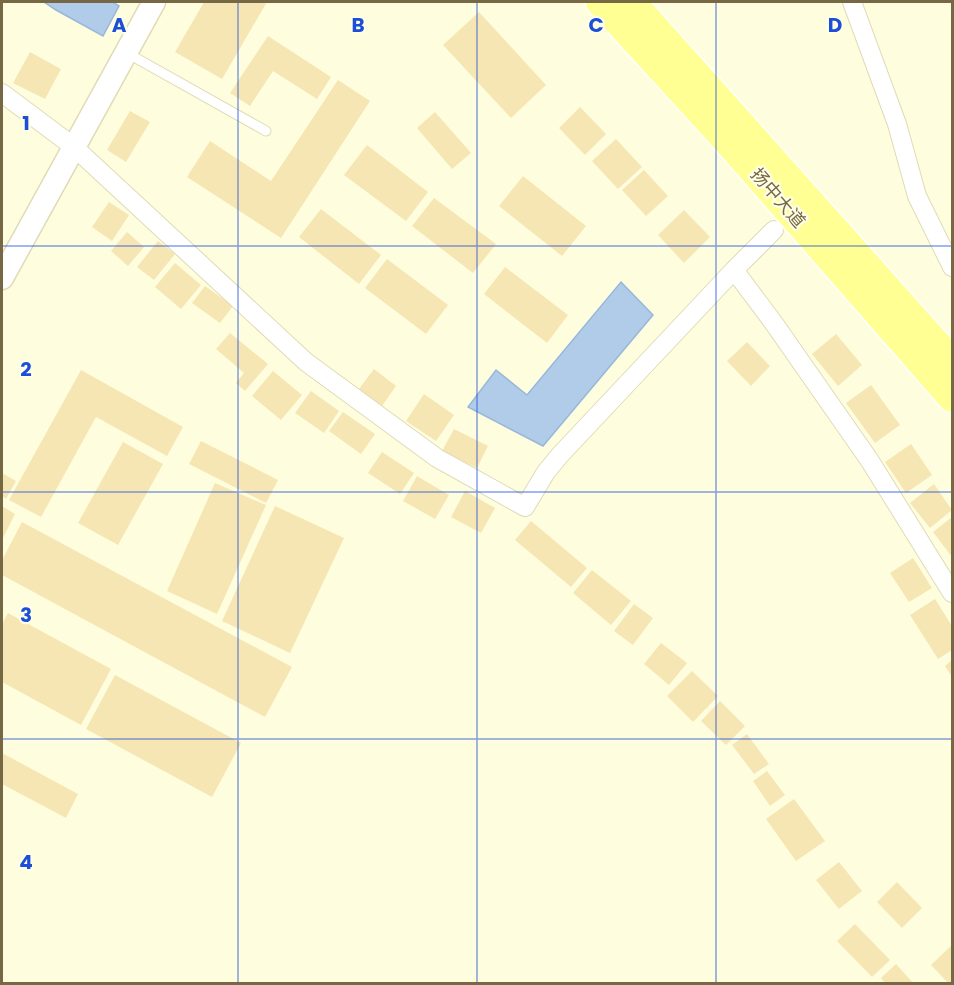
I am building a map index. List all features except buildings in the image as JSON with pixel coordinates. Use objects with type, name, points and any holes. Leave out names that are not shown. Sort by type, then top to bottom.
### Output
[{"type":"main road","name":"扬中大道","points":[[600,2],[735,150],[945,358]]},
{"type":"main road","name":"扬中大道","points":[[632,2],[945,358],[952,398]]},
{"type":"street","points":[[2,278],[154,2]]},
{"type":"street","points":[[852,2],[897,124],[917,196],[952,267]]},
{"type":"street","points":[[2,93],[74,147],[306,362],[437,458],[525,507],[546,472],[560,455],[774,230]]},
{"type":"street","points":[[734,270],[870,461],[952,593]]},
{"type":"lane","points":[[126,52],[266,131]]},
{"type":"water","points":[[44,2],[113,2],[119,6],[103,36]]},
{"type":"water","points":[[621,282],[653,315],[543,446],[468,407],[496,370],[527,395]]}]
